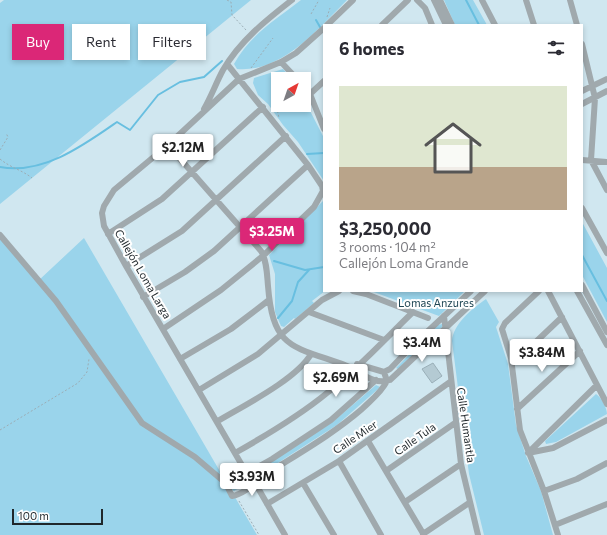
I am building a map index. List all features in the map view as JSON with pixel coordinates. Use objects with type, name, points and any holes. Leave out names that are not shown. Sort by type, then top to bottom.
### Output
[{"type":"street","points":[[203,113],[227,64],[248,37],[292,0]]},
{"type":"street","points":[[328,24],[353,0]]},
{"type":"street","points":[[383,24],[408,0]]},
{"type":"street","points":[[417,0],[425,8],[432,24]]},
{"type":"street","points":[[434,0],[446,24]]},
{"type":"street","points":[[440,0],[452,24]]},
{"type":"street","points":[[482,0],[494,24]]},
{"type":"street","points":[[526,0],[534,24]]},
{"type":"street","points":[[570,0],[577,24]]},
{"type":"street","points":[[239,79],[281,62],[296,53],[323,29]]},
{"type":"street","points":[[583,48],[594,86],[595,98],[591,160],[607,190]]},
{"type":"street","points":[[281,62],[290,72]]},
{"type":"street","points":[[162,329],[221,290],[264,255],[314,207],[321,197],[322,186],[308,165],[227,64]]},
{"type":"street","name":"Callejón Loma Larga","points":[[239,79],[168,145],[122,182],[107,199],[102,213],[104,226],[108,234],[143,297],[218,421],[243,467]]},
{"type":"street","points":[[583,91],[607,79]]},
{"type":"street","points":[[311,93],[323,82]]},
{"type":"street","points":[[583,104],[607,91]]},
{"type":"street","points":[[311,96],[323,126]]},
{"type":"street","points":[[108,234],[162,199],[263,107]]},
{"type":"street","points":[[126,266],[182,231],[286,136]]},
{"type":"street","points":[[168,145],[264,255],[269,300],[273,320],[281,336],[293,345],[311,354],[348,365],[360,364],[384,372],[390,369],[470,292]]},
{"type":"street","points":[[583,160],[607,162]]},
{"type":"street","points":[[143,297],[200,261],[241,227],[308,165]]},
{"type":"street","points":[[583,210],[607,253]]},
{"type":"street","points":[[0,235],[56,301],[142,423],[195,457],[218,478],[232,481],[256,482]]},
{"type":"street","points":[[583,287],[607,332]]},
{"type":"street","points":[[199,390],[244,363],[281,336],[322,300],[337,292]]},
{"type":"street","points":[[357,292],[428,318]]},
{"type":"street","points":[[376,380],[331,420],[272,459],[232,481],[227,486],[232,496],[243,491],[342,426],[374,398],[387,381],[390,380],[484,292]]},
{"type":"street","points":[[538,292],[502,327],[511,358],[520,430],[544,491],[558,535]]},
{"type":"street","points":[[549,292],[606,400]]},
{"type":"street","points":[[578,292],[607,346]]},
{"type":"street","points":[[180,359],[231,329],[269,300]]},
{"type":"street","points":[[309,312],[384,340]]},
{"type":"street","points":[[235,453],[303,411],[354,370],[414,312]]},
{"type":"street","name":"Calle Humantla","points":[[444,316],[450,382],[461,464],[478,535]]},
{"type":"street","points":[[511,358],[521,356],[562,317]]},
{"type":"street","points":[[517,409],[580,351]]},
{"type":"street","points":[[218,421],[286,378],[303,365],[311,354]]},
{"type":"street","points":[[348,365],[354,370],[376,380],[387,381]]},
{"type":"street","points":[[384,372],[387,381]]},
{"type":"street","name":"Calle Mier","points":[[267,504],[339,461],[450,382]]},
{"type":"street","points":[[528,453],[597,385]]},
{"type":"street","points":[[528,453],[553,448],[607,420]]},
{"type":"street","name":"Calle Tula","points":[[386,471],[455,423]]},
{"type":"street","points":[[368,441],[424,534],[469,502]]},
{"type":"street","points":[[339,461],[381,535]]},
{"type":"street","points":[[544,491],[576,479],[607,463]]},
{"type":"street","points":[[405,502],[461,464]]},
{"type":"street","points":[[256,482],[285,535]]},
{"type":"street","points":[[303,483],[334,535]]},
{"type":"street","points":[[555,525],[607,504]]},
{"type":"path","points":[[227,0],[231,2],[232,15],[246,31],[248,37]]},
{"type":"path","points":[[311,14],[319,0]]},
{"type":"path","points":[[327,18],[330,8]]},
{"type":"path","points":[[250,69],[273,38]]},
{"type":"path","points":[[278,112],[279,118]]},
{"type":"path","points":[[0,150],[8,137],[6,133]]},
{"type":"path","points":[[0,159],[13,169],[22,170],[32,178]]},
{"type":"path","points":[[0,430],[78,383],[87,372],[89,358]]},
{"type":"path","points":[[243,491],[238,497],[238,500],[259,535]]},
{"type":"green space","points":[[4,0],[251,0],[206,37],[206,24],[138,24],[138,60],[177,60],[0,204],[0,3]]},
{"type":"green space","points":[[301,0],[347,0],[312,35],[284,56],[269,64],[253,68],[237,69],[234,64],[255,36]]},
{"type":"green space","points":[[444,0],[473,0],[486,24],[455,24]]},
{"type":"green space","points":[[283,69],[286,72],[273,72]]},
{"type":"green space","points":[[271,73],[271,108],[258,95],[253,83],[254,78]]},
{"type":"green space","points":[[274,112],[311,112],[323,136],[323,180],[298,142]]},
{"type":"green space","points":[[323,201],[324,292],[312,301],[314,303],[284,327],[281,326],[275,312],[275,274],[269,255]]},
{"type":"green space","points":[[583,224],[607,268],[607,322],[583,277]]},
{"type":"green space","points":[[0,235],[38,281],[84,238],[257,535],[0,535]]},
{"type":"green space","name":"Lomas Anzures","points":[[374,292],[464,292],[439,316]]},
{"type":"green space","points":[[486,299],[499,322],[496,327],[508,364],[516,425],[526,456],[541,491],[553,535],[484,535],[469,474],[452,341],[456,329],[464,317]]},
{"type":"green space","points":[[442,324],[442,327],[398,369],[396,368],[438,325]]},
{"type":"green space","points":[[376,385],[380,387],[337,425],[239,488],[234,491],[232,490],[235,485],[334,421]]},
{"type":"green space","points":[[596,394],[603,403],[607,414],[556,442],[546,444],[545,441]]},
{"type":"building","points":[[433,363],[442,376],[432,383],[422,369]]},
{"type":"waterway","points":[[466,0],[478,24]]},
{"type":"waterway","points":[[316,20],[320,27]]},
{"type":"waterway","points":[[0,167],[32,167],[47,162],[77,148],[117,122],[130,130],[158,95],[180,82],[204,77],[222,61]]},
{"type":"waterway","points":[[307,154],[323,153]]},
{"type":"waterway","points":[[583,257],[607,301]]},
{"type":"waterway","points":[[274,261],[305,270],[323,267]]},
{"type":"waterway","points":[[278,318],[292,301],[298,282],[309,270]]}]
